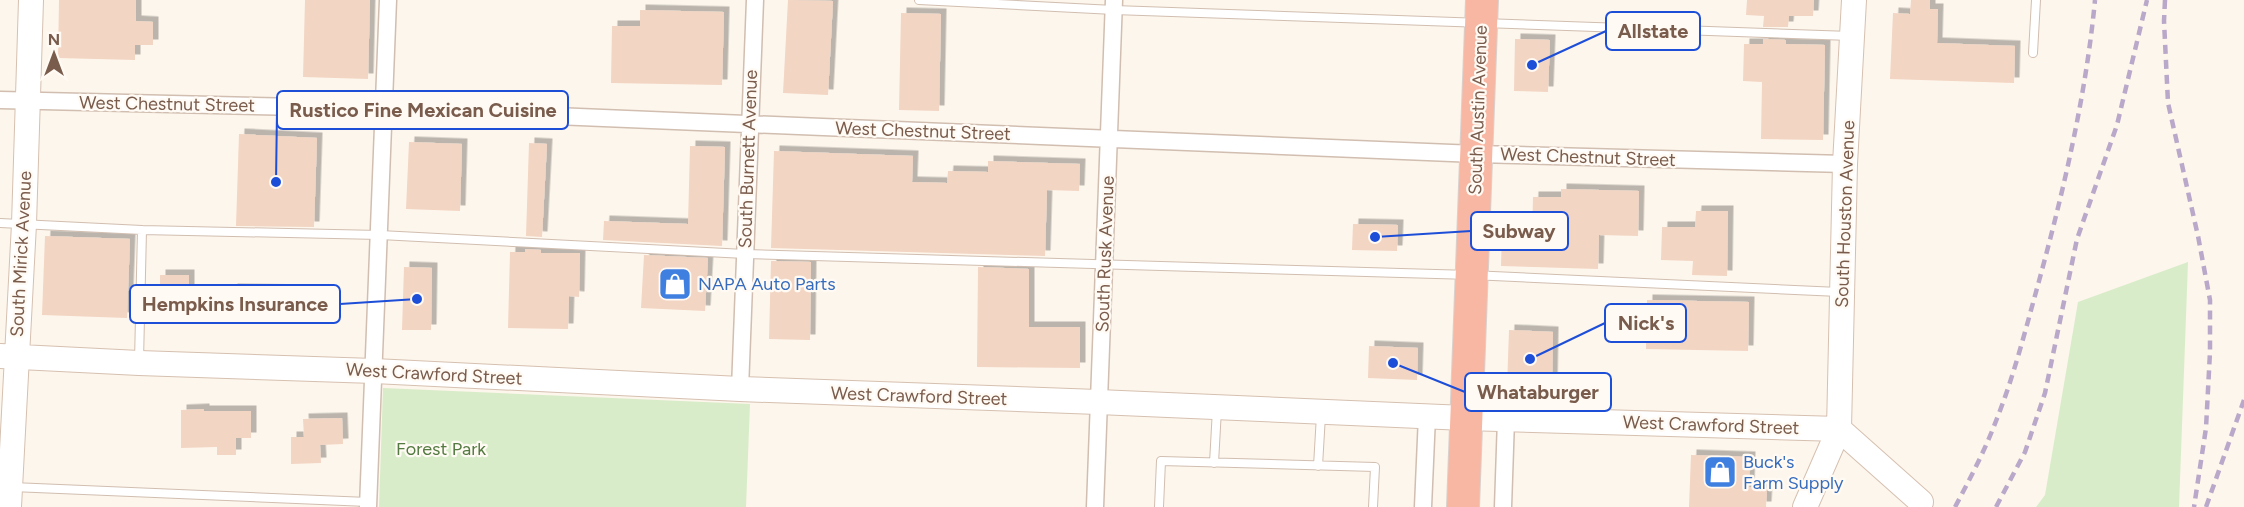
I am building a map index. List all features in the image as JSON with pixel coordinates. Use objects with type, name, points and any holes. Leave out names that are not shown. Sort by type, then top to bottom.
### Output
[{"type":"highway","name":"South Austin Avenue","points":[[1463,507],[1482,12]]},
{"type":"street","name":"South Mirick Avenue","points":[[6,494],[12,224],[27,101],[31,0]]},
{"type":"street","points":[[368,505],[388,0]]},
{"type":"street","name":"South Burnett Avenue","points":[[740,389],[755,0]]},
{"type":"street","name":"South Houston Avenue","points":[[1839,429],[1845,164],[1854,0]]},
{"type":"street","name":"South Rusk Avenue","points":[[1095,507],[1114,5]]},
{"type":"street","name":"West Chestnut Street","points":[[0,100],[385,109],[1110,137],[1476,154],[1845,164]]},
{"type":"street","name":"West Crawford Street","points":[[8,356],[1506,420],[1839,429]]},
{"type":"street","points":[[1423,507],[1427,416]]},
{"type":"street","points":[[1503,507],[1506,420]]},
{"type":"street","points":[[1805,507],[1839,429],[1921,502]]},
{"type":"lane","points":[[919,0],[1482,12],[1852,36]]},
{"type":"lane","points":[[2033,52],[2036,0]]},
{"type":"lane","points":[[12,224],[142,230],[380,235],[745,254],[1471,276],[1842,292]]},
{"type":"lane","points":[[139,363],[142,230]]},
{"type":"lane","points":[[1214,463],[1217,407]]},
{"type":"lane","points":[[1318,466],[1321,411]]},
{"type":"lane","points":[[1159,507],[1161,461],[1375,467],[1373,507]]},
{"type":"lane","points":[[6,494],[368,505]]},
{"type":"green space","points":[[2188,262],[2179,507],[2036,507],[2045,495],[2078,302]]},
{"type":"green space","name":"Forest Park","points":[[383,388],[750,404],[746,507],[379,507]]},
{"type":"building","points":[[59,0],[136,0],[136,21],[153,22],[153,45],[135,45],[135,60],[58,58]]},
{"type":"building","points":[[305,0],[370,0],[368,79],[303,77]]},
{"type":"building","points":[[788,0],[833,1],[828,95],[783,93]]},
{"type":"building","points":[[1747,0],[1814,0],[1813,16],[1789,16],[1788,27],[1763,27],[1764,16],[1746,15]]},
{"type":"building","points":[[1911,0],[1930,0],[1930,9],[1938,9],[1937,43],[2015,46],[2014,83],[1890,79],[1893,13],[1910,14]]},
{"type":"building","points":[[640,10],[724,12],[722,85],[611,83],[612,26],[640,26]]},
{"type":"building","points":[[901,13],[941,14],[939,111],[899,110]]},
{"type":"building","points":[[1515,39],[1550,40],[1548,92],[1514,91]]},
{"type":"building","points":[[1763,39],[1786,40],[1786,44],[1825,45],[1823,140],[1761,139],[1762,82],[1743,81],[1744,44],[1763,44]]},
{"type":"building","points":[[239,134],[317,138],[314,227],[236,226]]},
{"type":"building","points":[[409,142],[462,144],[460,211],[406,209]]},
{"type":"building","points":[[529,143],[547,144],[542,237],[526,236]]},
{"type":"building","points":[[690,146],[725,147],[722,246],[603,240],[604,221],[688,224]]},
{"type":"building","points":[[774,151],[913,156],[912,182],[947,183],[948,171],[988,172],[988,161],[1080,164],[1079,191],[1047,190],[1045,256],[771,248]]},
{"type":"building","points":[[1561,189],[1639,191],[1638,236],[1599,235],[1598,269],[1501,266],[1502,233],[1532,234],[1533,197],[1561,197]]},
{"type":"building","points":[[1696,211],[1728,211],[1727,276],[1692,275],[1693,261],[1661,260],[1662,227],[1695,227]]},
{"type":"building","points":[[1353,224],[1398,225],[1397,251],[1352,250]]},
{"type":"building","points":[[45,236],[130,239],[127,318],[42,315]]},
{"type":"building","points":[[525,249],[541,250],[541,253],[580,253],[579,297],[569,296],[568,329],[508,328],[510,252],[525,252]]},
{"type":"building","name":"NAPA Auto Parts","points":[[644,255],[708,258],[705,311],[641,308]]},
{"type":"building","points":[[771,261],[811,262],[810,340],[769,339]]},
{"type":"building","points":[[404,267],[432,268],[431,330],[402,330]]},
{"type":"building","points":[[978,267],[1029,269],[1029,327],[1080,327],[1080,368],[977,367]]},
{"type":"building","points":[[160,275],[189,275],[189,311],[160,311]]},
{"type":"building","points":[[232,289],[281,290],[280,324],[231,323]]},
{"type":"building","points":[[1647,300],[1749,302],[1748,351],[1646,349]]},
{"type":"building","points":[[1509,330],[1553,332],[1552,389],[1507,387]]},
{"type":"building","points":[[1369,346],[1418,348],[1417,380],[1368,378]]},
{"type":"building","points":[[204,409],[204,411],[251,411],[251,438],[236,438],[236,455],[217,455],[217,447],[181,448],[181,410]]},
{"type":"building","points":[[342,418],[343,444],[320,445],[321,463],[291,464],[291,437],[304,437],[303,419]]},
{"type":"building","name":"Buck's Farm Supply","points":[[1691,455],[1750,457],[1749,487],[1767,488],[1766,507],[1689,507]]},
{"type":"railway","points":[[1955,507],[1996,421],[2029,316],[2073,142],[2086,71],[2095,0]]},
{"type":"railway","points":[[1996,507],[2025,452],[2045,393],[2077,239],[2117,125],[2147,0]]},
{"type":"railway","points":[[2165,0],[2168,103],[2210,300],[2206,428],[2194,507]]},
{"type":"railway","points":[[2206,507],[2244,400]]},
{"type":"place","name":"Allstate","points":[[1532,65]]},
{"type":"place","name":"Rustico Fine Mexican Cuisine","points":[[276,182]]},
{"type":"place","name":"Subway","points":[[1375,237]]},
{"type":"place","name":"NAPA Auto Parts","points":[[675,284]]},
{"type":"place","name":"Hempkins Insurance","points":[[417,299]]},
{"type":"place","name":"Nick's","points":[[1530,359]]},
{"type":"place","name":"Whataburger","points":[[1393,363]]},
{"type":"place","name":"Buck's Farm Supply","points":[[1720,472]]}]
